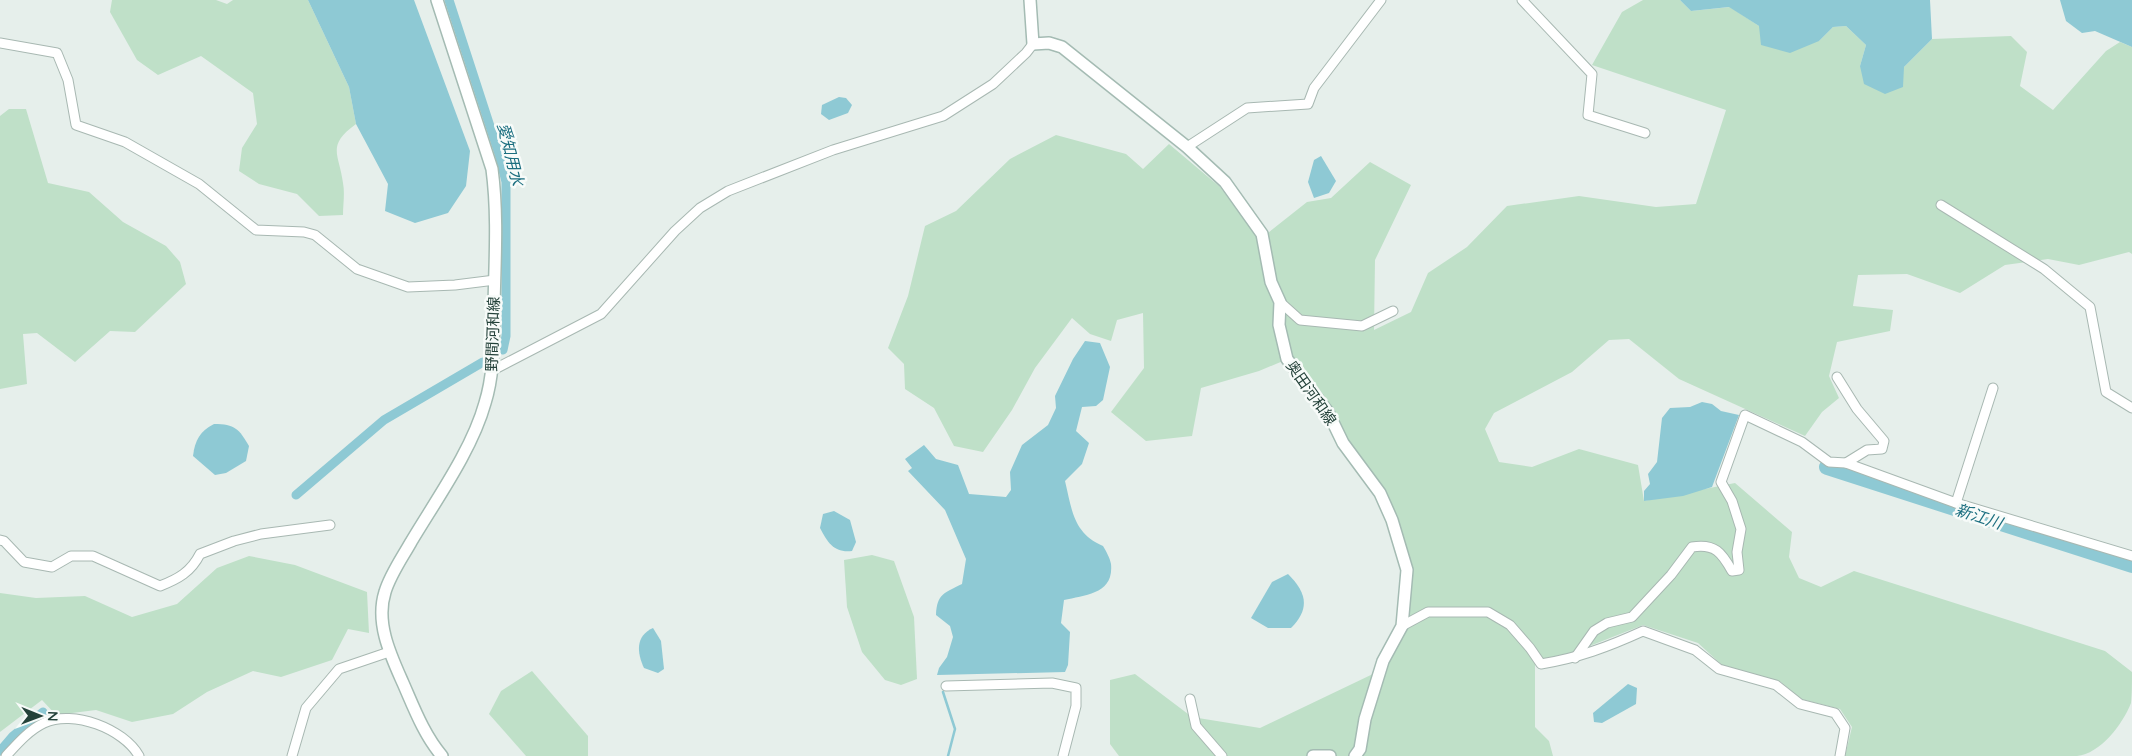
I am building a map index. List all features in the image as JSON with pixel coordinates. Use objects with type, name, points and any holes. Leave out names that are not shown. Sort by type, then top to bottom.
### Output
[{"type":"main road","name":"野間河和線","points":[[437,0],[492,169],[495,189],[493,370],[485,404],[468,445],[402,557],[384,593],[384,634],[414,708],[433,746],[442,756]]},
{"type":"main road","points":[[1030,0],[1033,44]]},
{"type":"main road","name":"奥田河和線","points":[[1033,44],[1049,43],[1062,47],[1187,147],[1225,182],[1262,234],[1271,282],[1280,302],[1279,325],[1287,359],[1328,412],[1343,443],[1380,494],[1392,520],[1407,570],[1402,626],[1383,661],[1365,719],[1360,749],[1355,756]]},
{"type":"main road","points":[[1313,756],[1330,756]]},
{"type":"street","points":[[1187,147],[1247,108],[1308,104],[1314,88],[1381,0]]},
{"type":"street","points":[[1522,0],[1592,74],[1588,115],[1645,133]]},
{"type":"street","points":[[0,43],[57,54],[68,80],[76,125],[125,142],[199,184],[256,230],[304,232],[315,235],[357,269],[408,287],[455,285],[495,280]]},
{"type":"street","points":[[493,370],[601,314],[675,231],[700,208],[728,191],[833,150],[943,116],[993,84],[1033,44]]},
{"type":"street","points":[[1941,205],[2044,269],[2090,307],[2106,392],[2132,408]]},
{"type":"street","points":[[1280,302],[1300,320],[1362,326],[1393,311]]},
{"type":"street","points":[[1837,377],[1857,409],[1884,441],[1882,449],[1867,450],[1846,462]]},
{"type":"street","points":[[1956,503],[1993,388]]},
{"type":"street","points":[[1575,658],[1594,631],[1608,623],[1632,617],[1671,575],[1692,546],[1704,544],[1723,554],[1732,571],[1739,570],[1736,552],[1741,530],[1732,501],[1721,482],[1745,415],[1802,442],[1829,462],[1846,462],[1956,503],[2132,556]]},
{"type":"street","points":[[0,540],[4,540],[24,562],[52,567],[71,556],[94,556],[160,586],[176,580],[193,566],[200,554],[234,541],[261,534],[330,525]]},
{"type":"street","points":[[1402,626],[1428,612],[1488,612],[1510,625],[1541,664],[1575,658],[1610,646],[1643,631],[1695,650],[1719,669],[1776,685],[1800,704],[1835,713],[1846,728],[1840,756]]},
{"type":"street","points":[[292,756],[306,708],[339,669],[390,652]]},
{"type":"street","points":[[946,686],[1052,683],[1076,688],[1076,706],[1063,756]]},
{"type":"street","points":[[1190,699],[1196,726],[1222,756]]},
{"type":"street","points":[[6,756],[18,742],[43,724],[54,719],[82,719],[104,727],[133,744],[139,756]]},
{"type":"green space","points":[[112,0],[216,0],[227,4],[233,0],[308,0],[349,87],[356,124],[341,138],[337,150],[344,187],[343,215],[319,216],[297,194],[259,184],[239,171],[242,148],[257,124],[253,93],[201,56],[158,75],[137,60],[110,12]]},
{"type":"green space","points":[[1643,0],[1680,0],[1691,11],[1730,7],[1759,26],[1819,41],[1833,27],[1846,26],[1866,45],[1860,66],[1904,67],[1932,39],[2011,36],[2027,52],[2020,86],[2053,110],[2106,51],[2120,42],[2132,47],[2132,254],[2129,252],[2079,265],[2048,259],[2005,265],[1960,293],[1907,274],[1858,275],[1853,306],[1893,310],[1890,331],[1837,342],[1829,376],[1839,398],[1822,412],[1805,436],[1679,379],[1629,339],[1609,340],[1572,372],[1494,413],[1485,429],[1499,462],[1532,467],[1579,449],[1638,465],[1644,501],[1735,483],[1792,532],[1789,557],[1799,578],[1821,587],[1854,571],[2105,651],[2132,672],[2131,703],[2122,720],[2110,737],[2102,744],[2086,754],[2077,756],[1845,756],[1852,727],[1840,709],[1801,699],[1781,682],[1723,666],[1698,643],[1643,625],[1572,653],[1535,662],[1535,727],[1549,741],[1553,756],[1119,756],[1110,744],[1110,680],[1135,674],[1192,717],[1260,728],[1375,673],[1405,632],[1412,588],[1412,569],[1397,518],[1385,490],[1347,443],[1290,358],[1259,371],[1201,388],[1192,436],[1146,441],[1111,412],[1144,368],[1143,313],[1117,320],[1111,341],[1090,334],[1072,318],[1035,368],[1012,410],[983,452],[954,446],[934,408],[905,389],[904,364],[888,348],[908,296],[925,226],[956,211],[1010,159],[1056,135],[1126,154],[1143,169],[1169,144],[1220,187],[1259,240],[1307,202],[1331,198],[1370,162],[1411,185],[1375,260],[1374,330],[1411,312],[1428,273],[1467,247],[1507,206],[1579,196],[1656,207],[1696,204],[1726,110],[1592,65],[1622,12]]},
{"type":"green space","points":[[9,109],[26,109],[48,183],[89,192],[123,222],[166,246],[180,262],[186,284],[135,332],[110,331],[75,362],[37,333],[23,334],[27,384],[0,389],[0,116]]},
{"type":"green space","points":[[872,555],[894,561],[914,617],[917,679],[901,685],[885,680],[862,652],[847,607],[844,560]]},
{"type":"green space","points":[[249,556],[295,565],[367,592],[369,633],[348,629],[332,660],[281,677],[253,671],[207,692],[173,714],[132,722],[96,710],[56,715],[42,700],[0,732],[0,593],[36,598],[85,596],[132,617],[177,604],[217,568]]},
{"type":"green space","points":[[532,671],[588,736],[588,756],[526,756],[489,714],[501,691]]},
{"type":"water","points":[[308,0],[414,0],[470,151],[466,186],[448,213],[415,223],[385,211],[388,184],[356,124],[349,87]]},
{"type":"water","points":[[1680,0],[1930,0],[1932,39],[1904,67],[1903,87],[1885,94],[1864,84],[1860,66],[1866,45],[1846,26],[1833,27],[1819,41],[1790,53],[1761,45],[1759,26],[1729,7],[1691,11]]},
{"type":"water","points":[[2060,0],[2132,0],[2132,47],[2095,31],[2082,33],[2066,21]]},
{"type":"water","points":[[839,97],[846,98],[852,105],[848,113],[829,120],[821,114],[822,105]]},
{"type":"water","points":[[1321,156],[1336,181],[1329,193],[1314,198],[1308,182],[1314,160]]},
{"type":"water","points":[[1085,341],[1100,343],[1110,367],[1103,400],[1096,406],[1082,407],[1076,431],[1089,443],[1082,464],[1065,481],[1075,520],[1085,534],[1103,546],[1109,557],[1111,574],[1108,582],[1103,587],[1089,594],[1064,600],[1061,623],[1070,632],[1068,665],[1065,672],[937,675],[939,668],[947,657],[953,637],[950,626],[936,615],[938,603],[946,592],[962,584],[966,559],[945,510],[908,471],[912,468],[905,459],[924,445],[936,459],[958,465],[969,494],[1006,497],[1011,490],[1010,472],[1022,445],[1048,425],[1056,408],[1055,396],[1073,359]]},
{"type":"water","points":[[1702,402],[1712,404],[1721,411],[1739,415],[1712,487],[1683,496],[1644,501],[1644,491],[1650,484],[1648,474],[1657,462],[1662,418],[1670,408],[1690,407]]},
{"type":"water","points":[[214,424],[232,426],[242,435],[249,446],[246,461],[226,473],[215,475],[193,456],[199,437]]},
{"type":"water","points":[[834,511],[850,520],[856,542],[852,551],[836,549],[820,528],[823,514]]},
{"type":"water","points":[[1288,574],[1299,587],[1304,600],[1304,607],[1291,628],[1268,628],[1251,618],[1272,582]]},
{"type":"water","points":[[653,628],[661,641],[664,669],[658,673],[644,668],[639,651],[640,640],[647,631]]},
{"type":"water","points":[[1628,684],[1637,688],[1636,704],[1602,723],[1594,722],[1593,713]]},
{"type":"waterway","name":"愛知用水","points":[[449,0],[499,154],[506,182],[506,336],[503,350]]},
{"type":"waterway","name":"愛知用水","points":[[296,495],[384,420],[483,362]]},
{"type":"waterway","name":"新江川","points":[[1827,467],[2132,565]]},
{"type":"waterway","points":[[943,692],[955,729],[948,756]]},
{"type":"waterway","name":"愛知用水","points":[[0,751],[13,736],[43,712]]}]
